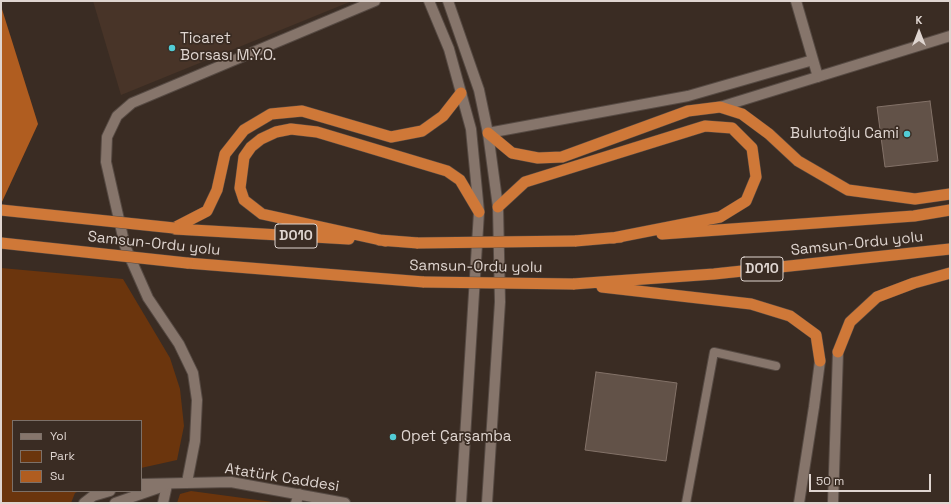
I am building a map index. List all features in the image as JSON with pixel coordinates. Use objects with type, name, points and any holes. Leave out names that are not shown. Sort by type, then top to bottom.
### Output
[{"type":"highway","points":[[174,228],[207,212],[217,190],[225,154],[244,130],[271,114],[302,111],[391,136],[422,131],[443,116],[461,94]]},
{"type":"highway","points":[[488,133],[512,153],[538,158],[562,157],[688,111],[720,107],[742,114],[769,134],[798,161],[848,190],[915,199],[950,194]]},
{"type":"highway","points":[[498,207],[525,182],[705,126],[732,128],[752,148],[756,177],[746,201],[720,217],[613,238]]},
{"type":"highway","points":[[385,241],[262,214],[244,200],[240,188],[244,156],[260,139],[276,132],[291,129],[317,132],[447,171],[460,180],[479,212]]},
{"type":"highway","name":"Samsun-Ordu yolu","points":[[1,210],[174,228],[418,243],[575,241],[914,216],[950,210]]},
{"type":"highway","name":"Samsun-Ordu yolu","points":[[1,244],[187,263],[424,282],[573,284],[714,274],[950,248]]},
{"type":"highway","points":[[838,352],[850,322],[877,297],[914,283],[950,273]]},
{"type":"highway","points":[[573,284],[751,304],[790,316],[816,335],[820,361]]},
{"type":"main road","points":[[187,482],[195,441],[197,400],[193,373],[179,344],[148,298],[125,246],[106,162],[107,136],[117,116],[132,103],[375,1]]},
{"type":"main road","points":[[429,1],[449,49],[471,130],[479,212],[461,503]]},
{"type":"main road","points":[[448,1],[479,90],[488,133],[498,207],[500,302],[486,503]]},
{"type":"main road","points":[[796,1],[818,77]]},
{"type":"main road","points":[[720,107],[950,36]]},
{"type":"main road","points":[[488,133],[688,96],[814,60]]},
{"type":"main road","points":[[833,503],[838,352]]},
{"type":"main road","points":[[799,503],[820,361]]},
{"type":"main road","name":"Atatürk Caddesi","points":[[142,484],[167,485],[187,482],[231,482],[297,498],[345,503]]},
{"type":"main road","points":[[163,503],[167,485]]},
{"type":"main road","name":"Atatürk Caddesi","points":[[115,503],[156,491],[167,485]]},
{"type":"main road","points":[[84,503],[93,496],[107,492]]},
{"type":"lane","points":[[686,503],[714,352],[776,366]]},
{"type":"shaded area","name":"Ticaret Borsası M.Y.O.","points":[[93,1],[352,1],[121,95]]},
{"type":"green space","points":[[1,268],[123,279],[170,358],[180,389],[184,426],[177,460],[142,468],[142,420],[12,420],[12,492],[77,492],[75,493],[71,503],[1,503]]},
{"type":"green space","points":[[191,491],[280,503],[177,503],[180,494]]},
{"type":"water","points":[[1,6],[38,124],[1,204]]},
{"type":"building","name":"Bulutoğlu Cami","points":[[930,101],[938,161],[885,167],[877,107]]},
{"type":"building","points":[[596,372],[677,383],[666,461],[585,450]]},
{"type":"place","name":"Ticaret Borsası M.Y.O.","points":[[172,48]]},
{"type":"place","name":"Bulutoğlu Cami","points":[[907,134]]},
{"type":"place","name":"Opet Çarşamba","points":[[393,437]]}]
